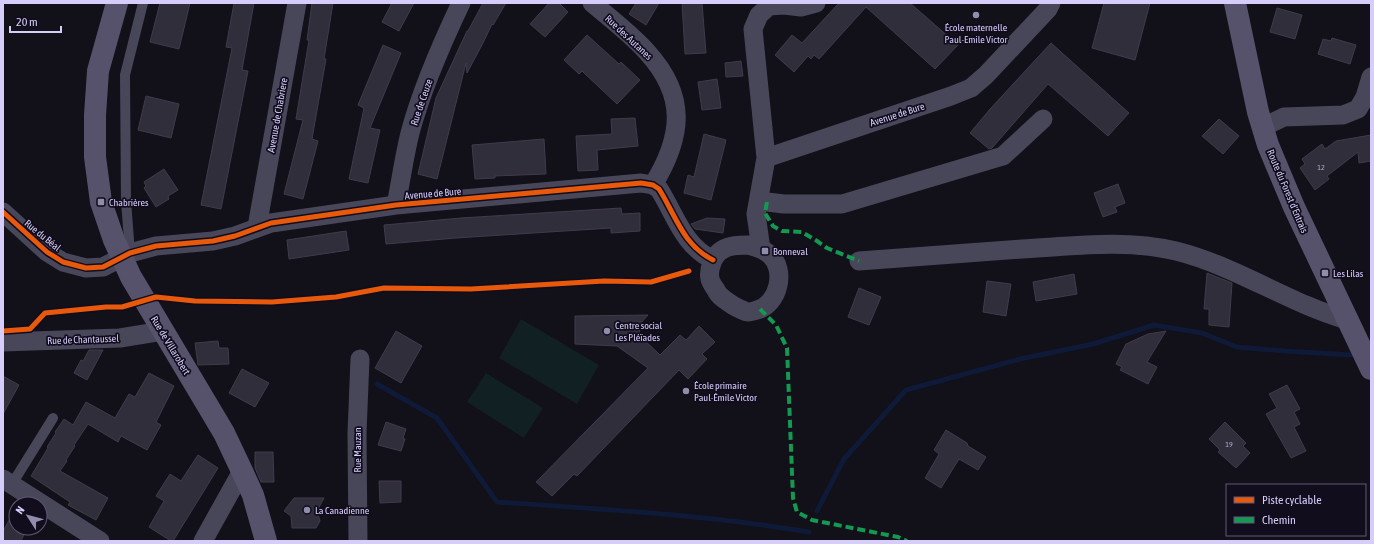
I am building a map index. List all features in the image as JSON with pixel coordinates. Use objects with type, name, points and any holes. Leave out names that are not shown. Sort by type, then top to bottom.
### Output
[{"type":"main road","name":"Rue de Villarobert","points":[[117,3],[98,71],[95,115],[95,157],[102,202],[114,240],[126,255],[131,277],[224,433],[242,470],[253,495],[266,541]]},
{"type":"main road","name":"Route du Forest d'Entrais","points":[[1235,3],[1258,112],[1268,145],[1294,207],[1371,369]]},
{"type":"street","name":"Avenue de Chabriere","points":[[257,227],[297,3]]},
{"type":"street","name":"Rue de Ceuze","points":[[396,205],[410,133],[420,101],[461,3]]},
{"type":"street","points":[[761,249],[758,208],[766,158],[753,29],[759,15],[769,6],[784,5],[801,7],[816,3]]},
{"type":"street","name":"Avenue de Bure","points":[[766,158],[952,96],[971,88],[986,76],[1048,9],[1051,3]]},
{"type":"street","name":"Rue des Autanes","points":[[604,7],[646,50],[659,66],[670,85],[674,97],[677,114],[677,128],[666,162],[653,185]]},
{"type":"street","points":[[1263,127],[1284,117],[1343,115],[1358,109],[1365,97],[1371,77]]},
{"type":"street","points":[[758,208],[784,204],[842,204],[1003,156],[1043,119]]},
{"type":"street","name":"Avenue de Bure","points":[[126,255],[156,246],[213,241],[236,236],[271,222],[396,205],[633,183],[653,185]]},
{"type":"street","points":[[653,185],[659,189],[665,198],[687,240],[700,252],[713,260]]},
{"type":"street","points":[[733,246],[743,236],[758,208]]},
{"type":"street","name":"Rue du Béal","points":[[3,212],[47,252],[63,262],[86,268],[103,267],[126,255]]},
{"type":"street","points":[[859,261],[1105,243],[1147,245],[1176,251],[1209,261],[1299,303],[1347,320]]},
{"type":"street","points":[[748,245],[761,249],[771,255],[775,260],[778,268],[778,286],[774,296],[768,304],[760,309],[749,312],[728,302],[718,293],[710,279],[710,269],[713,260],[721,250],[733,246],[748,245]]},
{"type":"street","name":"Rue de Chantaussel","points":[[3,342],[120,338],[163,331]]},
{"type":"street","name":"Rue Mauzan","points":[[358,541],[357,433],[360,358]]},
{"type":"street","points":[[203,541],[242,470]]},
{"type":"street","points":[[7,482],[100,541]]},
{"type":"lane","points":[[126,255],[125,75],[143,3]]},
{"type":"lane","points":[[7,482],[53,418]]},
{"type":"shaded area","points":[[521,319],[599,365],[577,404],[499,358]]},
{"type":"shaded area","points":[[486,373],[543,408],[524,438],[467,402]]},
{"type":"building","points":[[160,3],[190,3],[179,49],[150,42]]},
{"type":"building","points":[[234,3],[254,3],[242,70],[248,71],[221,209],[201,205],[232,48],[226,47]]},
{"type":"building","points":[[312,3],[333,3],[324,59],[326,59],[312,139],[318,141],[303,199],[284,194],[303,120],[296,119],[309,40],[307,40]]},
{"type":"building","points":[[392,3],[414,3],[399,31],[382,22]]},
{"type":"building","points":[[483,3],[506,3],[493,25],[492,24],[467,73],[466,63],[437,179],[418,174],[436,98],[467,31]]},
{"type":"building","points":[[549,3],[559,3],[568,12],[545,37],[530,24]]},
{"type":"building","points":[[636,3],[659,3],[646,25],[629,14]]},
{"type":"building","points":[[682,3],[702,3],[706,53],[685,54]]},
{"type":"building","points":[[839,3],[910,3],[958,45],[935,69],[866,7],[819,59],[814,55],[811,59],[808,56],[794,72],[775,55],[792,35],[802,43]]},
{"type":"building","points":[[1104,3],[1150,3],[1135,60],[1092,48]]},
{"type":"building","points":[[1277,8],[1302,15],[1295,39],[1270,32]]},
{"type":"building","points":[[587,35],[619,64],[621,62],[640,80],[617,104],[582,71],[579,74],[564,60]]},
{"type":"building","points":[[1332,38],[1356,45],[1350,64],[1318,54],[1323,39],[1331,41]]},
{"type":"building","points":[[1051,43],[1129,113],[1108,136],[1048,84],[992,148],[989,149],[970,133]]},
{"type":"building","points":[[383,45],[401,53],[370,128],[380,130],[368,183],[349,179],[364,108],[358,105]]},
{"type":"building","points":[[741,61],[743,76],[726,77],[725,63]]},
{"type":"building","points":[[717,79],[721,108],[702,110],[698,82]]},
{"type":"building","points":[[146,96],[179,104],[171,138],[138,130]]},
{"type":"building","points":[[635,118],[638,146],[597,150],[598,170],[578,171],[576,136],[612,134],[611,119]]},
{"type":"building","points":[[1219,119],[1239,136],[1223,154],[1202,136]]},
{"type":"building","points":[[704,134],[726,140],[711,200],[684,193],[688,175],[694,177]]},
{"type":"building","points":[[1371,135],[1371,161],[1359,163],[1358,152],[1327,176],[1329,179],[1315,190],[1300,168],[1305,164],[1302,159],[1322,144],[1325,149],[1336,141]]},
{"type":"building","points":[[544,139],[546,174],[495,176],[495,178],[475,179],[472,145]]},
{"type":"building","points":[[164,169],[178,190],[168,196],[169,199],[156,207],[144,188],[146,186],[144,182]]},
{"type":"building","points":[[1118,184],[1125,203],[1115,207],[1117,212],[1103,217],[1094,193]]},
{"type":"building","points":[[621,208],[622,214],[640,213],[640,231],[611,233],[611,228],[386,244],[384,225],[461,218]]},
{"type":"building","points":[[707,218],[725,219],[723,233],[695,229],[691,224]]},
{"type":"building","points":[[346,231],[349,250],[289,259],[287,240]]},
{"type":"building","points":[[1207,273],[1232,283],[1229,327],[1209,325],[1209,309],[1204,309]]},
{"type":"building","points":[[1074,274],[1077,294],[1036,301],[1033,282]]},
{"type":"building","points":[[987,281],[1011,284],[1006,316],[983,312]]},
{"type":"building","points":[[859,288],[881,297],[869,325],[848,317]]},
{"type":"building","points":[[648,315],[639,325],[640,336],[660,355],[680,335],[686,340],[699,326],[715,342],[702,354],[707,359],[688,379],[679,370],[577,476],[574,474],[552,496],[536,482],[648,368],[617,346],[575,344],[575,316]]},
{"type":"building","points":[[396,331],[422,346],[401,383],[375,368]]},
{"type":"building","points":[[1166,331],[1147,362],[1157,367],[1148,384],[1120,370],[1122,367],[1116,364],[1126,344],[1148,334]]},
{"type":"building","points":[[218,341],[219,348],[228,348],[229,364],[198,365],[195,343]]},
{"type":"building","points":[[89,350],[103,350],[87,380],[74,373],[81,360],[83,361]]},
{"type":"building","points":[[242,369],[269,383],[255,407],[229,393]]},
{"type":"building","points":[[149,373],[174,386],[156,422],[161,425],[147,450],[121,436],[118,442],[88,424],[74,445],[75,446],[66,460],[67,461],[60,471],[108,498],[96,520],[68,505],[70,502],[31,476],[48,448],[47,447],[56,433],[55,432],[64,419],[73,425],[86,402],[115,418],[129,394],[135,397]]},
{"type":"building","points":[[3,376],[19,385],[3,414]]},
{"type":"building","points":[[1287,385],[1300,409],[1294,412],[1300,424],[1294,427],[1306,451],[1291,458],[1266,414],[1277,408],[1269,394]]},
{"type":"building","points":[[386,422],[406,429],[403,438],[405,439],[401,451],[378,445]]},
{"type":"building","points":[[1225,422],[1246,443],[1243,446],[1250,453],[1236,468],[1218,452],[1220,450],[1209,439]]},
{"type":"building","points":[[946,430],[986,457],[978,470],[959,459],[941,488],[925,478],[939,454],[934,450]]},
{"type":"building","points":[[255,452],[273,452],[274,482],[261,482],[255,468]]},
{"type":"building","points":[[198,455],[218,468],[173,541],[171,541],[149,527],[164,501],[156,496],[170,474],[181,481]]},
{"type":"building","points":[[379,481],[401,481],[401,502],[380,503]]},
{"type":"building","points":[[294,498],[324,498],[317,511],[320,521],[316,528],[292,528],[291,516],[284,511]]},
{"type":"building","points":[[8,522],[8,536],[23,536],[21,541],[3,541],[3,531]]},
{"type":"waterway","points":[[817,511],[844,459],[906,390],[1020,359],[1093,344],[1154,325],[1202,333],[1237,347],[1352,355]]},
{"type":"waterway","points":[[377,384],[437,418],[497,502],[693,517],[809,532]]},
{"type":"marked path","points":[[767,202],[765,213],[773,226],[782,231],[802,232],[827,248],[859,261]]},
{"type":"marked path","points":[[760,309],[776,325],[787,348],[793,498],[797,512],[812,520],[898,537],[907,541]]},
{"type":"cycle path","points":[[3,212],[47,252],[63,262],[86,268],[103,267],[130,253],[156,246],[213,241],[235,236],[271,223],[396,205],[641,183],[653,185],[659,189],[687,238],[703,254],[713,260]]},
{"type":"cycle path","points":[[3,331],[30,329],[45,313],[106,307],[122,307],[156,297],[195,301],[272,302],[336,297],[384,288],[471,289],[604,281],[651,282],[689,271]]},
{"type":"place","name":"École maternelle Paul-Emile Victor","points":[[976,15]]},
{"type":"place","name":"Chabrières","points":[[101,202]]},
{"type":"place","name":"Bonneval","points":[[765,251]]},
{"type":"place","name":"Les Lilas","points":[[1325,273]]},
{"type":"place","name":"Centre social Les Pléïades","points":[[607,331]]},
{"type":"place","name":"École primaire Paul-Émile Victor","points":[[686,391]]},
{"type":"place","name":"La Canadienne","points":[[307,510]]}]
